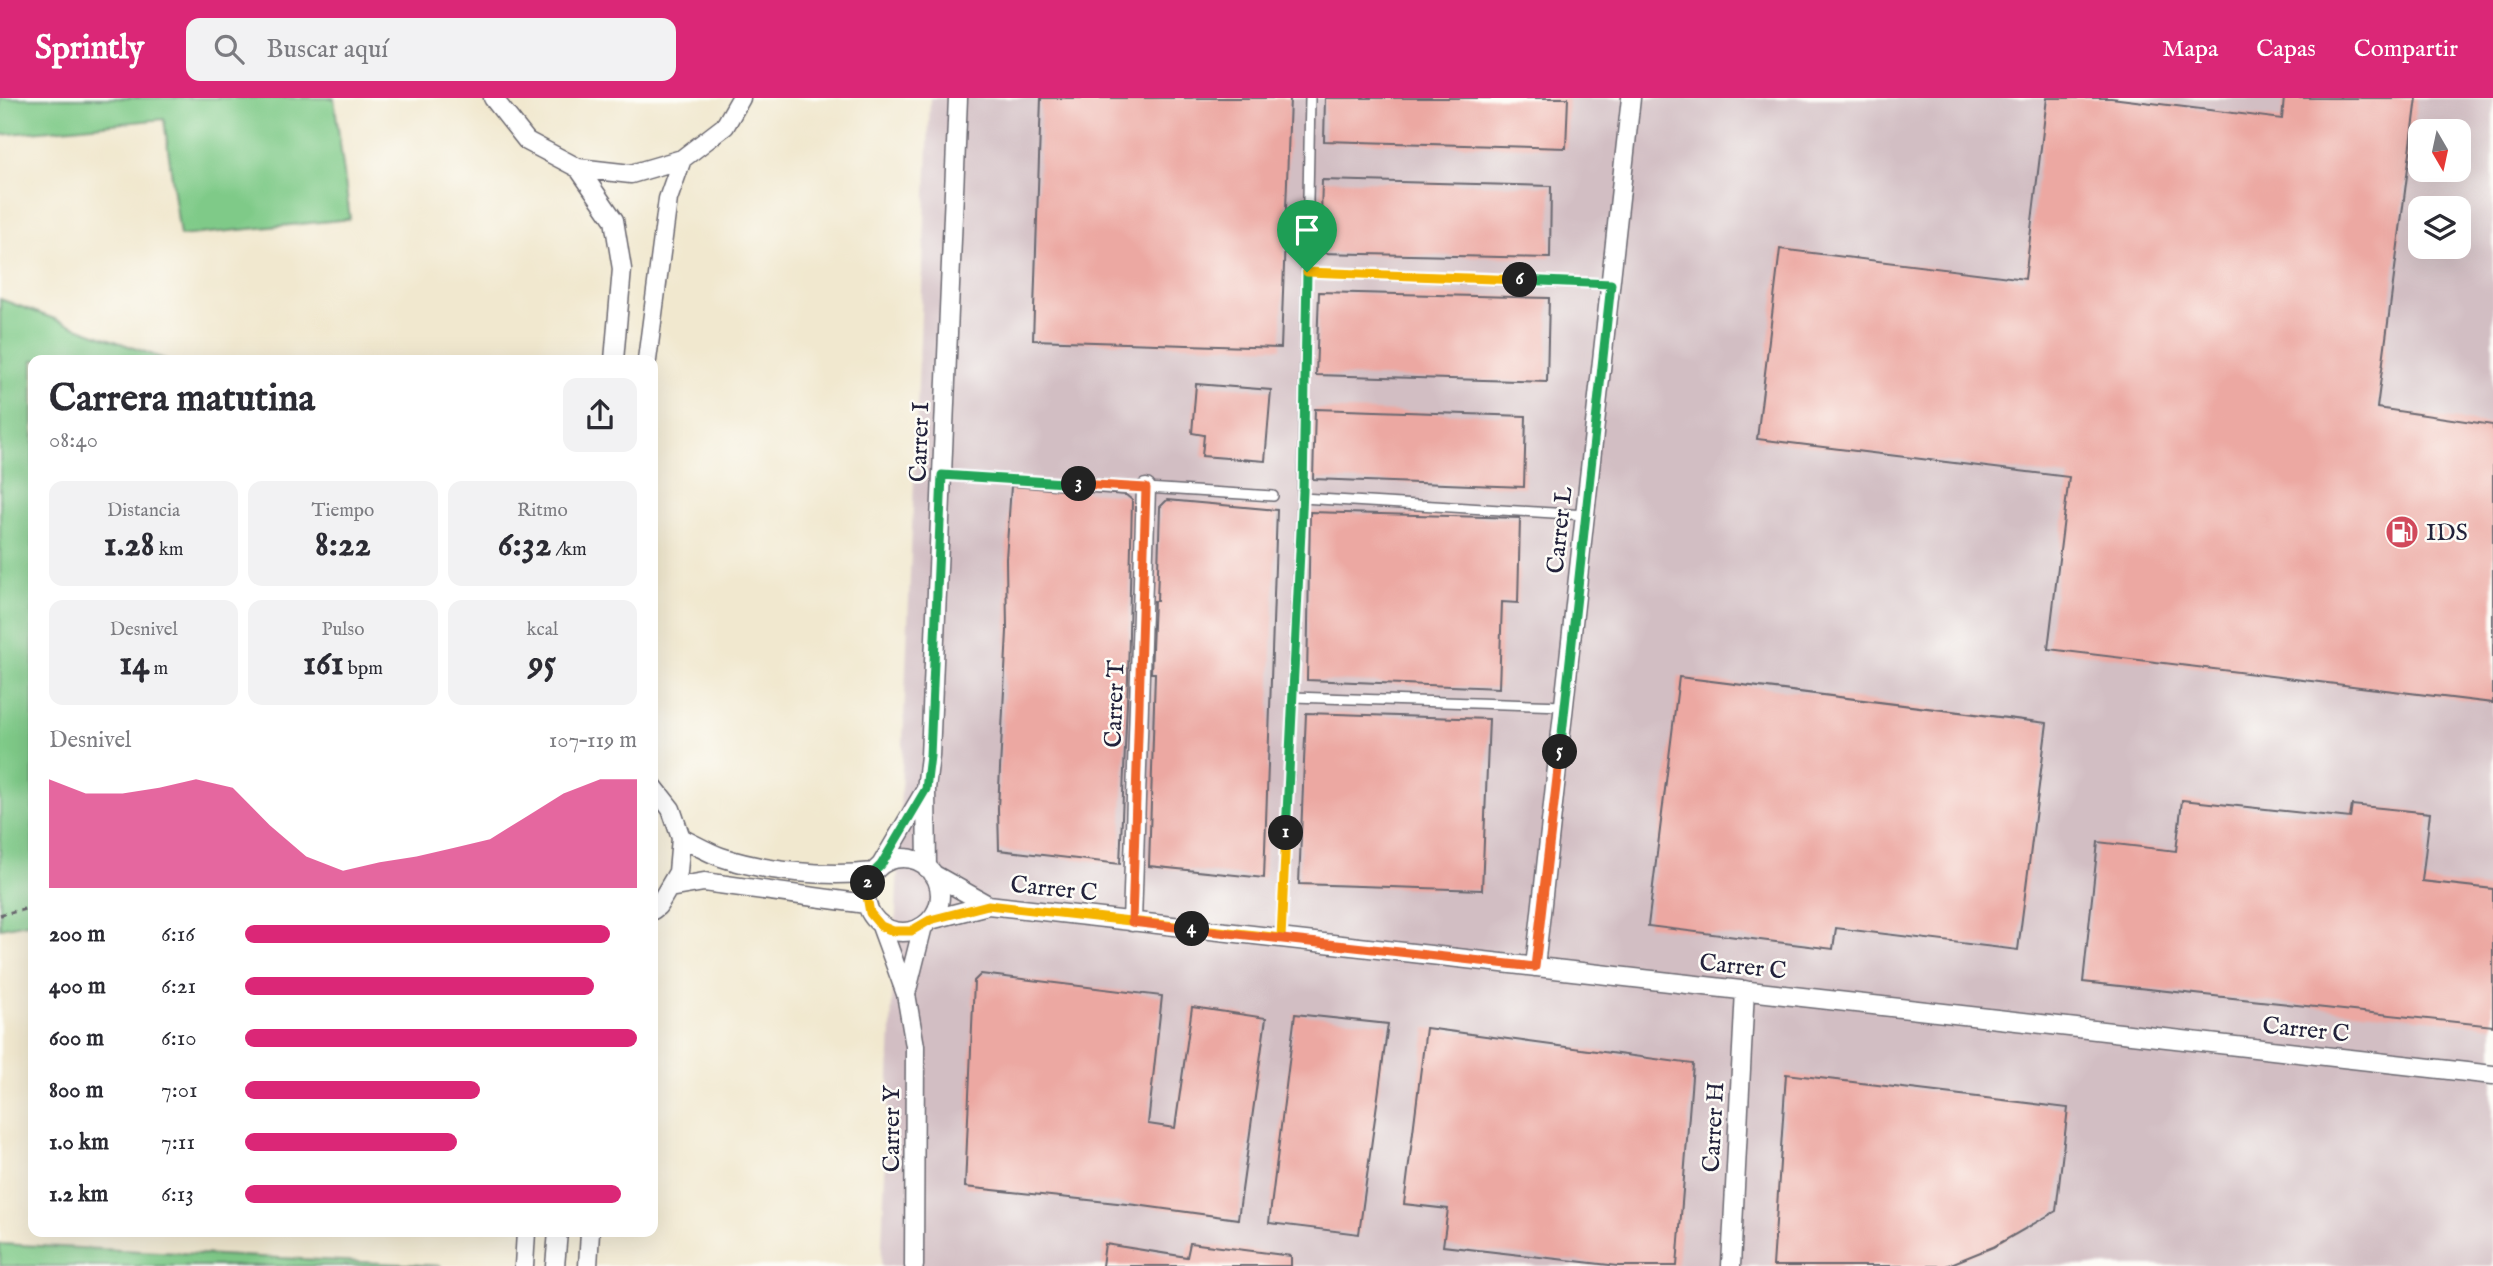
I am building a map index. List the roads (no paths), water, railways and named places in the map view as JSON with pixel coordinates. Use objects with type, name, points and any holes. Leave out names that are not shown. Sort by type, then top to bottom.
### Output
[{"type":"street","points":[[493,98],[527,141],[578,169],[631,174],[682,159],[725,126],[741,98]]},
{"type":"street","name":"Carrer I","points":[[930,871],[926,789],[930,756],[958,98]]},
{"type":"street","name":"Carrer L","points":[[1535,967],[1631,98]]},
{"type":"street","points":[[648,355],[668,199],[682,159]]},
{"type":"street","points":[[578,169],[614,220],[622,268],[614,355]]},
{"type":"street","name":"Carrer T","points":[[1132,922],[1146,488]]},
{"type":"street","name":"Carrer I","points":[[877,869],[926,789]]},
{"type":"street","points":[[658,792],[671,809],[681,838],[678,872],[658,906]]},
{"type":"street","points":[[681,838],[718,856],[750,865],[820,873],[877,869],[901,858],[914,860],[930,871],[940,894],[938,907],[927,923],[911,931],[893,931],[881,926],[866,904],[866,891],[877,869]]},
{"type":"street","name":"Carrer C","points":[[930,871],[988,905]]},
{"type":"street","points":[[669,888],[704,882],[866,904]]},
{"type":"street","name":"Carrer C","points":[[927,923],[988,905],[2493,1074]]},
{"type":"street","name":"Carrer Y","points":[[906,994],[927,923]]},
{"type":"street","name":"Carrer Y","points":[[881,926],[906,994],[915,1046],[914,1266]]},
{"type":"street","name":"Carrer H","points":[[1731,1266],[1745,990]]},
{"type":"street","points":[[524,1266],[526,1237]]},
{"type":"street","points":[[555,1266],[558,1237]]},
{"type":"street","points":[[588,1266],[590,1237]]},
{"type":"lane","points":[[1281,938],[1302,498],[1310,98]]},
{"type":"lane","points":[[1307,272],[1611,284]]},
{"type":"lane","points":[[942,475],[1273,496]]},
{"type":"lane","points":[[1302,498],[1586,515]]},
{"type":"lane","points":[[1293,697],[1565,706]]},
{"type":"place","name":"IDS","points":[[2402,532]]}]
